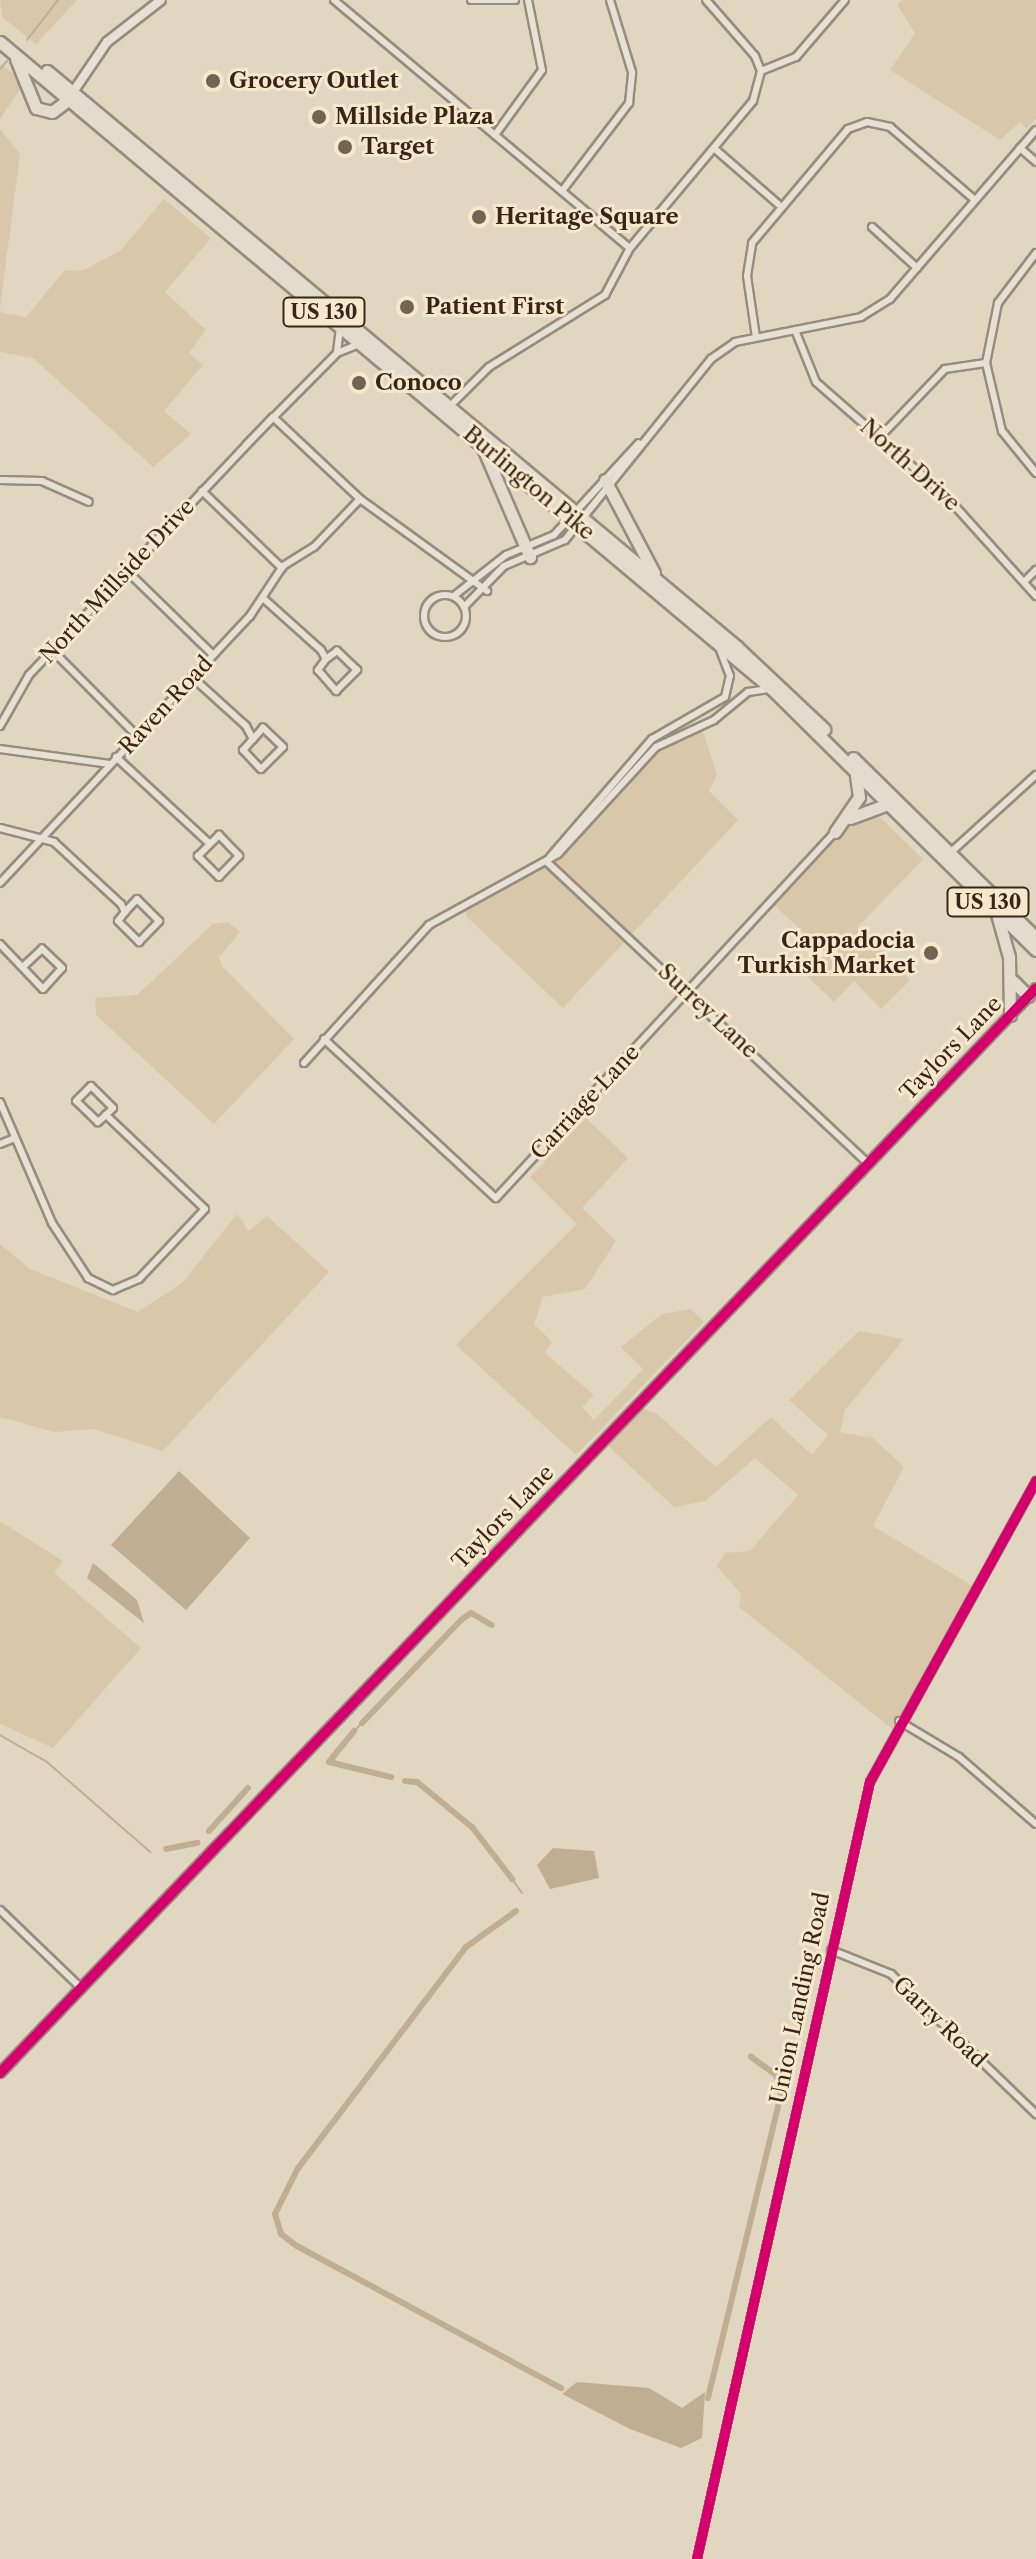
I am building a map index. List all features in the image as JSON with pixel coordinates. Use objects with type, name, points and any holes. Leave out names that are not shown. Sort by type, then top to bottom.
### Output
[{"type":"highway","name":"Burlington Pike","points":[[0,35],[339,324],[479,440],[658,580],[784,689],[1036,938]]},
{"type":"highway","name":"Burlington Pike","points":[[0,35],[13,52],[450,406],[772,689],[1036,950]]},
{"type":"highway","points":[[13,52],[36,108],[52,112],[71,96]]},
{"type":"highway","points":[[479,440],[503,486],[526,553]]},
{"type":"highway","points":[[608,483],[658,580]]},
{"type":"highway","points":[[835,832],[860,794],[852,767]]},
{"type":"highway","points":[[835,832],[862,808],[888,804]]},
{"type":"highway","points":[[995,909],[1011,977],[1010,1015]]},
{"type":"highway","points":[[1011,977],[1032,992]]},
{"type":"street","points":[[71,96],[107,42],[161,0]]},
{"type":"street","points":[[334,0],[630,248]]},
{"type":"street","points":[[471,0],[515,0]]},
{"type":"street","points":[[495,135],[542,70],[528,0]]},
{"type":"street","points":[[562,191],[629,103],[632,72],[610,0]]},
{"type":"street","points":[[706,0],[761,71]]},
{"type":"street","points":[[833,0],[840,7]]},
{"type":"street","points":[[761,71],[796,57],[845,0]]},
{"type":"street","points":[[450,406],[489,367],[605,295],[630,248],[753,101],[761,71]]},
{"type":"street","points":[[756,337],[747,260],[778,204],[842,133],[867,122],[890,127],[975,200]]},
{"type":"street","points":[[578,519],[526,553],[480,586],[428,603],[429,631],[442,638],[458,633],[464,607],[480,586],[578,519],[711,359],[756,337],[871,312],[917,268],[1036,130]]},
{"type":"street","points":[[1020,148],[1036,162]]},
{"type":"street","points":[[715,149],[778,204]]},
{"type":"street","points":[[872,227],[917,268]]},
{"type":"street","points":[[1036,253],[998,303],[986,363],[1002,431],[1036,473]]},
{"type":"street","points":[[337,353],[339,324]]},
{"type":"street","name":"North Drive","points":[[795,330],[816,382],[880,437],[1025,581],[1036,596]]},
{"type":"street","name":"North Millside Drive","points":[[0,726],[52,650],[126,570],[337,353],[362,343]]},
{"type":"street","points":[[880,437],[945,369],[986,363]]},
{"type":"street","points":[[273,417],[360,499],[480,586]]},
{"type":"street","points":[[0,480],[42,481],[89,502]]},
{"type":"street","points":[[202,491],[282,568],[314,547],[360,499]]},
{"type":"street","name":"Raven Road","points":[[0,883],[264,599],[282,568]]},
{"type":"street","points":[[126,570],[213,655]]},
{"type":"street","points":[[1025,581],[1036,570]]},
{"type":"street","points":[[455,595],[464,607]]},
{"type":"street","points":[[264,599],[326,659]]},
{"type":"street","points":[[548,859],[652,739],[725,697],[728,668],[711,636]]},
{"type":"street","points":[[52,650],[137,736]]},
{"type":"street","points":[[337,651],[357,670],[336,691],[318,670],[326,659],[337,651]]},
{"type":"street","points":[[192,677],[253,739]]},
{"type":"street","points":[[304,1063],[429,925],[548,859],[656,747],[714,720],[748,692],[772,689]]},
{"type":"street","points":[[263,728],[283,747],[261,769],[243,750],[253,739],[263,728]]},
{"type":"street","points":[[0,749],[110,764]]},
{"type":"street","points":[[116,757],[209,843]]},
{"type":"street","points":[[950,853],[1036,775]]},
{"type":"street","points":[[0,828],[43,836],[125,912]]},
{"type":"street","name":"Carriage Lane","points":[[324,1039],[493,1199],[835,832]]},
{"type":"street","points":[[219,835],[239,856],[219,877],[198,856],[209,843],[219,835]]},
{"type":"street","name":"Surrey Lane","points":[[548,859],[868,1163]]},
{"type":"street","points":[[137,899],[159,921],[139,942],[118,921],[125,912],[137,899]]},
{"type":"street","points":[[0,944],[43,989],[62,972],[59,963],[42,949],[23,967]]},
{"type":"street","name":"Taylors Lane","points":[[0,2073],[1032,992]]},
{"type":"street","points":[[91,1086],[113,1108],[106,1115],[98,1122],[76,1101],[91,1086]]},
{"type":"street","points":[[0,1102],[52,1223],[101,1287],[135,1283],[205,1209],[106,1115]]},
{"type":"street","points":[[0,1144],[15,1138]]},
{"type":"street","name":"Union Landing Road","points":[[697,2559],[870,1782],[899,1721],[1036,1481]]},
{"type":"street","points":[[899,1721],[964,1760],[1036,1824]]},
{"type":"street","points":[[0,1910],[81,1988]]},
{"type":"street","name":"Garry Road","points":[[831,1950],[891,1974],[1036,2114]]},
{"type":"shaded area","points":[[0,0],[77,0],[36,44],[2,17]]},
{"type":"shaded area","points":[[902,0],[1036,0],[1036,118],[1027,129],[1020,122],[1000,140],[890,70],[915,33],[897,5]]},
{"type":"shaded area","points":[[0,65],[24,83],[0,119]]},
{"type":"shaded area","points":[[0,129],[20,154],[0,308]]},
{"type":"shaded area","points":[[164,199],[211,238],[165,292],[206,330],[189,353],[203,365],[164,411],[191,434],[153,467],[33,358],[0,352],[0,312],[26,317],[65,270],[82,271],[120,251]]},
{"type":"shaded area","points":[[700,723],[717,774],[709,791],[738,820],[563,1008],[467,917],[463,903],[529,874],[675,731]]},
{"type":"shaded area","points":[[864,802],[923,859],[858,927],[910,980],[881,1009],[854,981],[834,1002],[807,976],[825,953],[770,901]]},
{"type":"shaded area","points":[[228,922],[240,932],[219,957],[222,966],[294,1039],[214,1124],[96,1015],[95,998],[137,995],[213,924]]},
{"type":"shaded area","points":[[586,1118],[628,1158],[582,1208],[616,1241],[585,1289],[543,1297],[534,1324],[552,1342],[545,1353],[594,1395],[582,1407],[594,1420],[643,1369],[621,1347],[662,1314],[691,1309],[704,1322],[576,1455],[456,1345],[577,1224],[530,1177]]},
{"type":"shaded area","points":[[237,1214],[249,1231],[267,1216],[329,1272],[163,1451],[94,1429],[54,1432],[0,1417],[0,1244],[30,1269],[138,1312],[182,1283]]},
{"type":"shaded area","points":[[859,1331],[904,1339],[845,1410],[840,1432],[873,1438],[904,1467],[873,1526],[976,1588],[896,1732],[739,1607],[741,1594],[717,1566],[725,1553],[750,1551],[798,1495],[755,1458],[705,1501],[674,1507],[607,1445],[641,1408],[656,1413],[716,1467],[771,1417],[812,1455],[828,1435],[789,1400]]},
{"type":"shaded area","points":[[179,1471],[250,1538],[186,1610],[111,1545]]},
{"type":"shaded area","points":[[0,1521],[63,1561],[54,1573],[141,1648],[53,1748],[0,1724]]},
{"type":"shaded area","points":[[93,1563],[137,1600],[144,1623],[87,1578]]},
{"type":"shaded area","points":[[553,1848],[594,1851],[599,1878],[550,1889],[537,1865]]},
{"type":"shaded area","points":[[577,2382],[649,2388],[682,2408],[705,2392],[702,2438],[681,2448],[630,2429],[562,2394]]},
{"type":"waterway","points":[[27,40],[58,0]]},
{"type":"waterway","points":[[0,69],[7,61]]},
{"type":"waterway","points":[[362,1723],[461,1620],[471,1613],[492,1625]]},
{"type":"waterway","points":[[354,1731],[362,1723]]},
{"type":"waterway","points":[[329,1762],[354,1731]]},
{"type":"waterway","points":[[0,1735],[47,1762],[150,1852]]},
{"type":"waterway","points":[[329,1762],[391,1777]]},
{"type":"waterway","points":[[405,1781],[417,1782],[472,1827],[512,1879]]},
{"type":"waterway","points":[[209,1831],[248,1788]]},
{"type":"waterway","points":[[166,1849],[197,1843]]},
{"type":"waterway","points":[[512,1879],[522,1893]]},
{"type":"waterway","points":[[516,1911],[466,1947],[298,2168],[275,2214],[281,2234],[297,2246],[561,2388]]},
{"type":"waterway","points":[[708,2398],[781,2095],[776,2075],[751,2057]]},
{"type":"cycle path","points":[[0,2073],[1036,988]]},
{"type":"cycle path","points":[[697,2559],[870,1782],[1036,1481]]},
{"type":"place","name":"Grocery Outlet","points":[[213,81]]},
{"type":"place","name":"Millside Plaza","points":[[319,117]]},
{"type":"place","name":"Target","points":[[345,147]]},
{"type":"place","name":"Heritage Square","points":[[479,217]]},
{"type":"place","name":"Patient First","points":[[407,307]]},
{"type":"place","name":"Conoco","points":[[359,383]]},
{"type":"place","name":"Cappadocia Turkish Market","points":[[931,953]]}]
